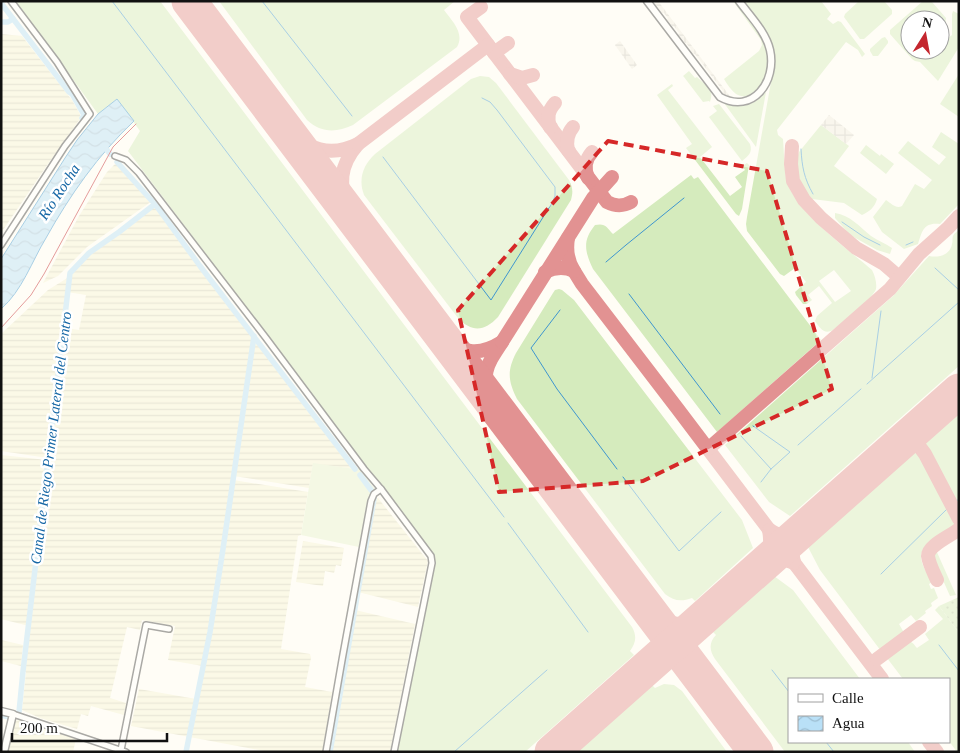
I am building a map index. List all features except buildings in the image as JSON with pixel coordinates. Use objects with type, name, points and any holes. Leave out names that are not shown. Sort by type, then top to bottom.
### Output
[{"type":"street","points":[[1,245],[65,146],[90,114],[57,62],[11,1]]},
{"type":"street","points":[[647,1],[720,97],[740,103],[752,99],[762,90],[766,84],[771,58],[765,36],[739,1]]},
{"type":"street","points":[[115,156],[126,160],[134,168],[266,338],[364,469],[381,488],[432,559],[394,752]]},
{"type":"street","points":[[326,752],[371,501],[374,494],[381,488]]},
{"type":"street","points":[[1,711],[124,751],[146,625],[169,629]]},
{"type":"street","points":[[4,752],[13,714]]},
{"type":"highlighted area","points":[[608,141],[767,171],[832,389],[643,481],[499,492],[458,310]]},
{"type":"shaded area","points":[[655,1],[658,1],[732,99],[722,93],[723,91],[695,54],[693,54],[674,26],[667,20],[668,18],[655,4]]},
{"type":"shaded area","points":[[1,34],[22,36],[72,100],[80,114],[80,119],[1,233]]},
{"type":"shaded area","points":[[620,41],[637,65],[632,69],[615,45]]},
{"type":"shaded area","points":[[829,115],[854,135],[846,144],[821,125]]},
{"type":"shaded area","points":[[117,162],[152,201],[87,247],[58,276],[43,283],[79,216],[107,172]]},
{"type":"shaded area","points":[[155,204],[355,469],[313,464],[309,488],[234,476],[233,480],[308,492],[301,535],[298,536],[281,649],[310,654],[311,658],[305,687],[332,692],[323,752],[270,752],[131,726],[139,689],[196,699],[203,666],[168,660],[175,626],[142,620],[140,630],[127,627],[110,698],[126,703],[124,715],[91,706],[88,716],[81,714],[77,729],[40,718],[22,710],[26,672],[23,671],[29,626],[1,619],[1,455],[47,460],[48,458],[1,451],[1,334],[48,290],[69,277],[70,273],[89,253]],"holes":[[[67,292],[86,295],[79,330],[63,328]]]},
{"type":"shaded area","points":[[378,498],[428,561],[418,607],[358,592],[374,499]]},
{"type":"shaded area","points":[[303,541],[344,548],[341,566],[336,565],[334,573],[325,571],[323,586],[296,582]]},
{"type":"shaded area","points":[[355,610],[415,624],[390,752],[330,752]]},
{"type":"shaded area","points":[[1,640],[23,645],[21,666],[1,661]]},
{"type":"shaded area","points":[[21,720],[76,739],[73,752],[7,752],[14,721]]},
{"type":"green space","points":[[16,1],[160,1],[632,627],[635,639],[630,651],[634,655],[525,752],[397,752],[435,561],[434,556],[128,151],[140,131],[117,99],[98,114]]},
{"type":"green space","points":[[219,1],[455,1],[444,10],[459,32],[459,42],[457,47],[353,125],[335,130],[323,129],[307,120]]},
{"type":"green space","points":[[733,1],[749,18],[761,36],[766,50],[767,69],[763,82],[756,92],[747,96],[736,94],[724,79],[759,51],[762,45],[761,40]]},
{"type":"green space","points":[[742,1],[821,1],[831,14],[827,19],[833,24],[838,21],[841,22],[865,54],[862,57],[858,50],[846,42],[777,130],[778,135],[783,139],[786,178],[799,203],[836,240],[872,270],[876,280],[876,289],[869,299],[833,330],[827,332],[822,330],[815,321],[817,316],[832,303],[819,286],[808,295],[812,300],[807,304],[803,304],[795,292],[806,282],[795,268],[784,276],[780,274],[747,231],[747,217],[774,65],[774,51],[770,41]],"holes":[[[834,270],[851,291],[835,302],[819,281]]]},
{"type":"green space","points":[[859,1],[884,1],[892,10],[892,14],[864,39],[860,39],[844,17]]},
{"type":"green space","points":[[923,1],[932,2],[939,10],[913,10]]},
{"type":"green space","points":[[953,11],[959,14],[959,47],[938,81],[920,62],[914,60],[950,60],[952,14]]},
{"type":"green space","points":[[900,21],[900,45],[890,34],[890,30]]},
{"type":"green space","points":[[885,37],[888,43],[878,56],[873,56],[870,49]]},
{"type":"green space","points":[[689,71],[709,88],[711,93],[710,102],[703,102],[683,76]]},
{"type":"green space","points":[[959,74],[959,117],[940,104]]},
{"type":"green space","points":[[480,76],[489,77],[496,83],[569,180],[572,192],[571,200],[498,317],[488,325],[473,328],[458,318],[364,195],[362,178],[367,163],[375,154],[471,79]]},
{"type":"green space","points":[[672,84],[673,86],[668,90],[712,147],[700,157],[730,196],[742,187],[735,177],[745,170],[742,166],[747,163],[749,165],[742,209],[739,216],[686,148],[692,144],[657,95]]},
{"type":"green space","points":[[766,92],[756,147],[724,103],[736,106],[747,105],[757,100]]},
{"type":"green space","points":[[719,104],[750,144],[750,152],[742,161],[709,117],[717,111],[713,106]]},
{"type":"green space","points":[[821,125],[849,146],[834,166],[877,199],[871,209],[862,215],[844,203],[812,199],[805,192],[799,178],[796,161],[799,152]]},
{"type":"green space","points":[[941,132],[959,144],[959,204],[940,224],[927,226],[922,232],[918,244],[904,249],[882,232],[873,217],[886,200],[900,207],[915,184],[924,189],[932,180],[898,153],[908,141],[939,165],[946,157],[932,147]]},
{"type":"green space","points":[[866,145],[894,164],[886,174],[860,153]]},
{"type":"green space","points":[[691,175],[694,179],[698,177],[821,340],[717,432],[593,269],[586,247],[588,236],[595,225],[604,225],[613,234]]},
{"type":"green space","points":[[835,213],[850,219],[871,236],[892,248],[890,254],[877,250],[850,235],[835,218]]},
{"type":"green space","points":[[959,230],[959,366],[790,516],[769,502],[725,445],[893,296],[929,256],[937,257],[949,251],[953,235]]},
{"type":"green space","points":[[559,289],[574,300],[742,520],[753,548],[695,601],[692,598],[684,600],[675,599],[665,594],[514,393],[510,381],[513,359],[553,293]]},
{"type":"green space","points":[[959,412],[959,515],[921,446]]},
{"type":"green space","points":[[918,449],[957,521],[955,528],[929,543],[921,556],[923,566],[932,582],[929,584],[931,589],[934,588],[938,598],[931,603],[932,606],[925,611],[926,613],[916,621],[911,615],[899,624],[903,634],[881,651],[820,570],[808,547]]},
{"type":"green space","points":[[313,463],[359,468],[375,489],[367,502],[359,547],[301,535]]},
{"type":"green space","points":[[936,550],[956,595],[950,596],[942,578],[940,579],[932,558],[933,552]]},
{"type":"green space","points":[[774,576],[793,590],[859,678],[788,678],[788,743],[909,743],[915,752],[785,752],[715,659],[711,646],[712,640],[716,635],[712,631]]},
{"type":"green space","points":[[959,597],[959,633],[939,606]]},
{"type":"green space","points":[[939,606],[959,633],[959,752],[950,742],[950,678],[902,678],[887,658],[907,642],[912,642],[917,648],[929,640],[925,634],[943,619],[935,610]]},
{"type":"green space","points":[[664,684],[674,685],[682,691],[727,752],[576,752],[652,685],[655,688]]},
{"type":"water","name":"Río Rocha","points":[[117,99],[134,121],[108,148],[75,191],[55,222],[21,285],[1,309],[1,259],[77,140],[98,114]]},
{"type":"waterway","points":[[112,1],[504,517]]},
{"type":"waterway","points":[[262,1],[352,116]]},
{"type":"waterway","name":"Canal de Riego Primer Lateral del Centro","points":[[1,3],[72,94],[84,115],[82,118]]},
{"type":"waterway","points":[[1,22],[8,22],[13,19]]},
{"type":"waterway","points":[[383,157],[491,300],[552,203],[555,196],[555,187],[497,110],[490,102],[482,98]]},
{"type":"waterway","name":"Canal de Riego Primer Lateral del Centro","points":[[104,146],[110,154]]},
{"type":"waterway","points":[[801,149],[804,172],[813,194]]},
{"type":"waterway","name":"Canal de Riego Primer Lateral del Centro","points":[[117,162],[152,201]]},
{"type":"waterway","points":[[606,262],[684,198]]},
{"type":"waterway","name":"Canal de Riego Primer Lateral del Centro","points":[[19,712],[70,273],[89,253],[155,204],[355,469]]},
{"type":"waterway","points":[[842,222],[880,245]]},
{"type":"waterway","points":[[906,245],[913,242]]},
{"type":"waterway","points":[[935,268],[959,290]]},
{"type":"waterway","points":[[629,294],[720,414]]},
{"type":"waterway","points":[[867,384],[959,302]]},
{"type":"waterway","points":[[560,310],[531,348],[557,389],[617,469]]},
{"type":"waterway","points":[[872,378],[881,311]]},
{"type":"waterway","points":[[186,752],[210,632],[254,336]]},
{"type":"waterway","points":[[798,445],[861,389]]},
{"type":"waterway","points":[[753,426],[790,452],[771,469],[761,482]]},
{"type":"waterway","points":[[741,436],[771,469]]},
{"type":"waterway","points":[[360,475],[371,490]]},
{"type":"waterway","points":[[623,477],[679,551],[721,512]]},
{"type":"waterway","points":[[330,752],[374,499]]},
{"type":"waterway","points":[[955,502],[959,499]]},
{"type":"waterway","points":[[881,574],[947,509]]},
{"type":"waterway","points":[[508,523],[588,632]]},
{"type":"waterway","points":[[939,645],[959,671]]},
{"type":"waterway","points":[[454,752],[547,670]]},
{"type":"waterway","points":[[772,670],[788,691]]},
{"type":"waterway","name":"Canal de Riego Primer Lateral del Centro","points":[[1,715],[9,717]]},
{"type":"waterway","points":[[827,743],[834,752]]},
{"type":"taxiway","points":[[481,7],[467,17],[607,202],[619,205],[631,202]]},
{"type":"taxiway","points":[[494,53],[508,43]]},
{"type":"taxiway","points":[[358,144],[488,45]]},
{"type":"taxiway","points":[[510,74],[522,78],[533,75]]},
{"type":"taxiway","points":[[551,127],[548,117],[555,103]]},
{"type":"taxiway","points":[[569,151],[567,147],[568,138],[569,132],[573,127]]},
{"type":"taxiway","points":[[286,130],[294,137],[311,146],[329,151],[348,148],[358,144],[351,152],[342,176],[347,211]]},
{"type":"taxiway","points":[[792,146],[791,164],[793,181],[804,200],[821,218],[856,248],[884,264],[899,277]]},
{"type":"taxiway","points":[[588,178],[586,164],[592,152]]},
{"type":"taxiway","points":[[502,342],[593,198],[612,177]]},
{"type":"taxiway","points":[[708,449],[890,289],[919,254],[959,216]]},
{"type":"taxiway","points":[[545,272],[560,268],[574,271],[568,255],[568,238]]},
{"type":"taxiway","points":[[574,271],[881,678]]},
{"type":"taxiway","points":[[441,336],[456,346],[470,351],[485,350],[502,342],[491,359],[486,372],[487,386],[494,405]]},
{"type":"taxiway","points":[[910,434],[925,454],[959,519]]},
{"type":"taxiway","points":[[937,580],[929,562],[929,552],[936,544],[959,529]]},
{"type":"taxiway","points":[[769,530],[769,549],[761,566],[778,560],[794,563]]},
{"type":"taxiway","points":[[770,530],[784,535],[799,532],[793,547],[794,562]]},
{"type":"taxiway","points":[[651,613],[660,619],[683,624],[714,608]]},
{"type":"taxiway","points":[[692,668],[689,646],[696,624]]},
{"type":"taxiway","points":[[877,659],[920,627]]},
{"type":"taxiway","points":[[930,743],[937,752]]},
{"type":"runway","points":[[189,1],[756,752]]},
{"type":"runway","points":[[552,752],[959,391]]},
{"type":"tram line","points":[[1,328],[31,295],[113,147],[136,124]]}]
